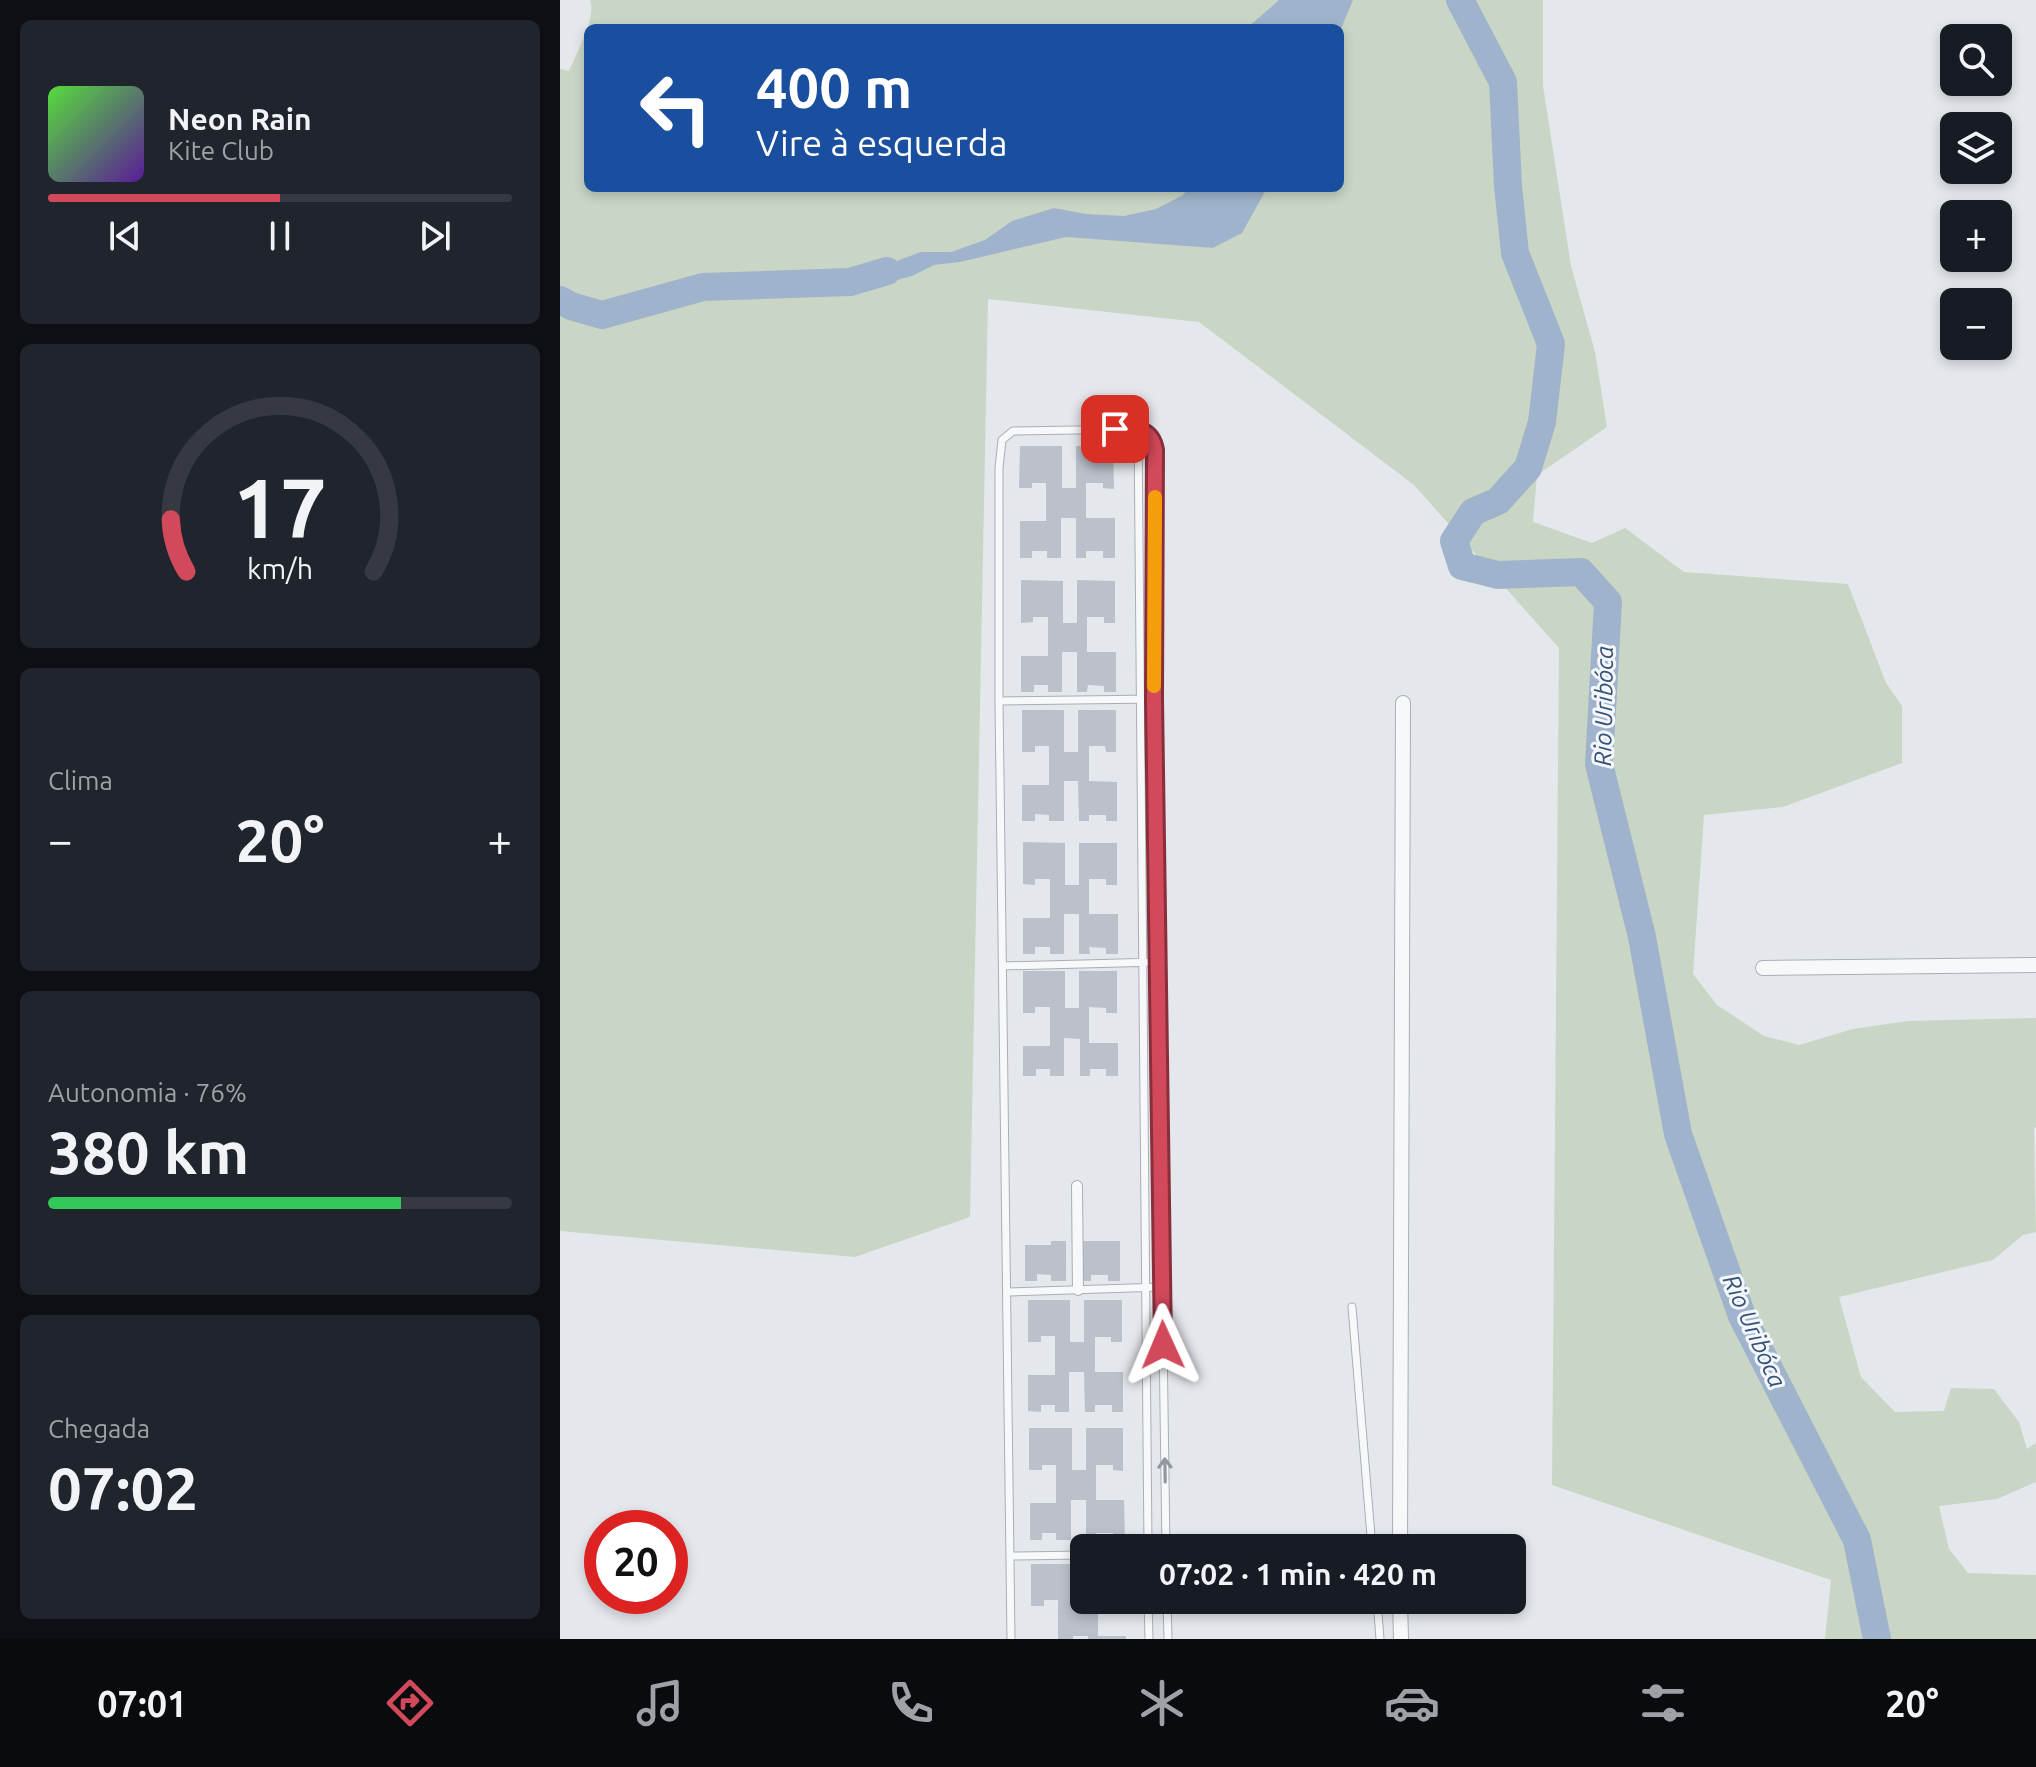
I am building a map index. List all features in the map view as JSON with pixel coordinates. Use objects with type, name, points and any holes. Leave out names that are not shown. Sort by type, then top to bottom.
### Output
[{"type":"street","points":[[1400,1534],[1403,703]]},
{"type":"street","points":[[1763,968],[2036,965]]},
{"type":"street","points":[[1077,1186],[1078,1290]]},
{"type":"street","points":[[1400,1614],[1401,1639]]},
{"type":"lane","points":[[1138,429],[1138,699],[1148,1534]]},
{"type":"lane","points":[[1011,1639],[999,701],[1002,440],[1013,431],[1138,429],[1153,440],[1155,450],[1154,699],[1166,1534]]},
{"type":"lane","points":[[999,701],[1154,699]]},
{"type":"lane","points":[[1003,966],[1158,962]]},
{"type":"lane","points":[[1007,1292],[1162,1287]]},
{"type":"lane","points":[[1352,1307],[1371,1534]]},
{"type":"lane","points":[[1010,1556],[1070,1555]]},
{"type":"lane","points":[[1148,1614],[1149,1639]]},
{"type":"lane","points":[[1167,1614],[1168,1639]]},
{"type":"lane","points":[[1378,1614],[1380,1639]]},
{"type":"green space","points":[[590,0],[1543,0],[1543,86],[1571,266],[1595,352],[1607,427],[1537,475],[1533,522],[1592,543],[1625,528],[1684,572],[1848,584],[1886,683],[1902,706],[1902,763],[1783,807],[1704,815],[1693,974],[1717,1005],[1764,1036],[1799,1045],[1853,1029],[1908,1021],[2036,1018],[2036,1232],[2023,1235],[1993,1260],[1839,1297],[1861,1377],[1895,1412],[1944,1411],[1951,1388],[1994,1389],[2019,1422],[2027,1449],[2036,1443],[2036,1482],[1997,1499],[1939,1506],[1949,1549],[1968,1573],[2036,1575],[2036,1639],[1825,1639],[1831,1580],[1552,1485],[1559,648],[1414,485],[1199,322],[988,299],[970,1217],[855,1257],[560,1231],[560,69],[569,71],[584,38],[584,192],[1344,192],[1344,24],[589,24]]},
{"type":"water","points":[[1279,0],[1353,0],[1343,24],[1252,24]]},
{"type":"water","points":[[1185,192],[1265,192],[1242,233],[1213,248],[1066,237],[960,262],[934,265],[912,276],[889,282],[850,282],[921,252],[951,252],[985,240],[1012,221],[1054,208],[1124,216],[1156,209]]},
{"type":"building","points":[[1020,446],[1062,446],[1062,488],[1076,488],[1076,446],[1113,446],[1114,489],[1103,488],[1103,483],[1086,483],[1086,518],[1115,518],[1115,558],[1103,558],[1103,551],[1086,551],[1086,558],[1076,558],[1076,518],[1061,518],[1061,558],[1047,558],[1047,551],[1032,551],[1032,558],[1020,558],[1020,521],[1046,521],[1046,483],[1032,483],[1032,488],[1019,488]]},
{"type":"building","points":[[1021,580],[1063,581],[1063,623],[1077,623],[1077,580],[1115,581],[1115,623],[1104,623],[1104,617],[1087,617],[1087,652],[1116,652],[1116,692],[1104,692],[1104,686],[1088,685],[1087,692],[1077,692],[1077,652],[1062,652],[1062,692],[1048,692],[1048,685],[1034,685],[1034,692],[1021,692],[1021,656],[1048,656],[1048,617],[1033,617],[1033,622],[1021,623]]},
{"type":"building","points":[[1022,710],[1064,710],[1064,752],[1078,752],[1078,710],[1116,710],[1116,752],[1106,752],[1105,746],[1089,746],[1089,781],[1117,782],[1117,821],[1106,821],[1106,815],[1089,815],[1089,821],[1079,821],[1078,781],[1064,781],[1064,821],[1049,821],[1049,815],[1035,814],[1035,821],[1022,821],[1022,785],[1049,785],[1049,746],[1035,746],[1035,752],[1022,752]]},
{"type":"building","points":[[1023,842],[1065,843],[1065,885],[1079,885],[1079,843],[1117,843],[1117,885],[1106,885],[1106,879],[1089,879],[1089,914],[1118,914],[1118,954],[1106,954],[1106,948],[1089,947],[1090,954],[1079,954],[1079,914],[1064,914],[1064,954],[1050,954],[1050,947],[1035,947],[1035,954],[1023,954],[1023,918],[1050,918],[1050,879],[1035,879],[1035,885],[1023,884]]},
{"type":"building","points":[[1023,971],[1065,971],[1065,1008],[1079,1008],[1079,971],[1117,971],[1117,1013],[1106,1013],[1106,1008],[1089,1007],[1089,1043],[1118,1043],[1118,1076],[1106,1076],[1106,1069],[1090,1069],[1090,1076],[1080,1076],[1080,1039],[1064,1038],[1064,1076],[1050,1076],[1050,1069],[1036,1069],[1036,1076],[1023,1076],[1023,1046],[1050,1046],[1050,1007],[1035,1007],[1035,1013],[1023,1013]]},
{"type":"building","points":[[1051,1241],[1066,1241],[1066,1281],[1051,1281],[1051,1275],[1037,1274],[1037,1281],[1025,1281],[1025,1245],[1051,1245]]},
{"type":"building","points":[[1081,1241],[1120,1241],[1120,1281],[1108,1281],[1108,1275],[1091,1275],[1091,1281],[1081,1281]]},
{"type":"building","points":[[1028,1300],[1070,1300],[1070,1342],[1084,1342],[1084,1300],[1122,1300],[1122,1342],[1111,1342],[1111,1337],[1095,1337],[1095,1372],[1123,1372],[1123,1412],[1112,1412],[1112,1405],[1095,1405],[1095,1412],[1085,1412],[1084,1372],[1069,1372],[1069,1412],[1055,1412],[1055,1405],[1041,1405],[1041,1412],[1028,1411],[1028,1375],[1055,1375],[1055,1336],[1041,1336],[1041,1342],[1028,1342]]},
{"type":"building","points":[[1029,1428],[1072,1428],[1072,1470],[1086,1470],[1086,1428],[1123,1428],[1123,1471],[1113,1470],[1113,1465],[1096,1465],[1096,1500],[1124,1500],[1125,1534],[1086,1534],[1086,1500],[1071,1500],[1070,1540],[1056,1540],[1056,1533],[1042,1533],[1042,1540],[1030,1540],[1030,1503],[1056,1503],[1056,1465],[1042,1465],[1042,1470],[1029,1470]]},
{"type":"building","points":[[1031,1564],[1070,1564],[1070,1614],[1098,1614],[1098,1636],[1126,1636],[1126,1639],[1073,1636],[1073,1639],[1058,1639],[1058,1600],[1044,1600],[1044,1606],[1031,1606]]},
{"type":"waterway","name":"Rio Uribóca","points":[[1460,0],[1503,82],[1515,253],[1551,344],[1542,422],[1528,468],[1498,501],[1473,512],[1454,541],[1462,566],[1498,575],[1581,572],[1608,602],[1599,764],[1642,937],[1678,1134],[1742,1316],[1857,1540],[1877,1639]]},
{"type":"waterway","points":[[560,300],[602,315],[703,287],[850,282],[887,271]]},
{"type":"slow traffic","points":[[1154,686],[1155,497]]},
{"type":"route","points":[[1115,429],[1138,429],[1148,434],[1153,440],[1156,469],[1154,699],[1163,1345]]}]
